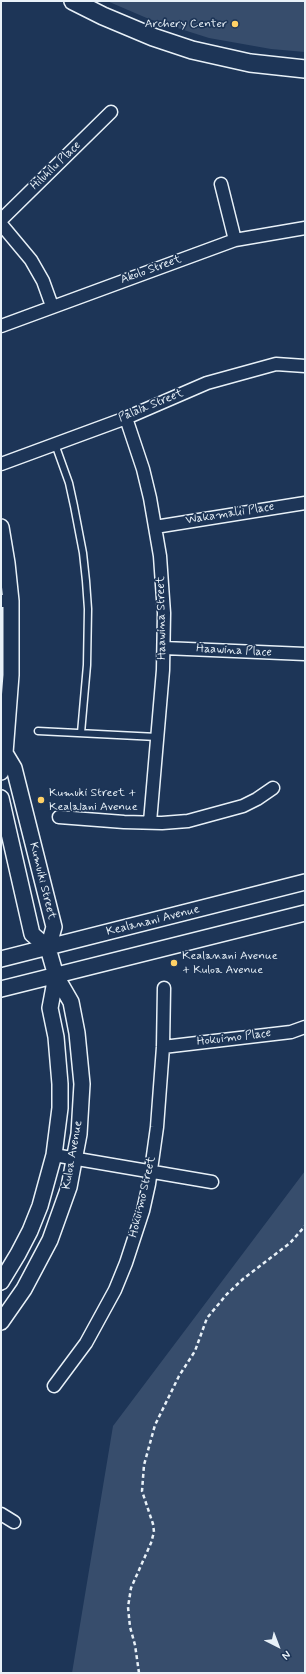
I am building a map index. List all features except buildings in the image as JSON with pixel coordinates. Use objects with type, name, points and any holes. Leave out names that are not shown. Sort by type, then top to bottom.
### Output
[{"type":"main road","points":[[73,1],[103,16],[139,31],[192,50],[250,63],[305,69]]},
{"type":"street","name":"Hiluhilu Place","points":[[1,220],[111,112]]},
{"type":"street","points":[[221,184],[235,240]]},
{"type":"street","points":[[1,224],[31,260],[43,281],[52,306]]},
{"type":"street","name":"Akolo Street","points":[[1,326],[235,240],[305,228]]},
{"type":"street","name":"Palala Street","points":[[1,464],[126,418],[207,384],[268,366],[285,364],[305,366]]},
{"type":"street","name":"Haawina Street","points":[[126,418],[143,469],[156,527],[162,585],[164,648],[150,822]]},
{"type":"street","name":"Wakamalii Place","points":[[156,527],[305,502]]},
{"type":"street","points":[[1,528],[8,563],[6,601],[11,675],[1,772]]},
{"type":"street","name":"Haawina Place","points":[[164,648],[305,654]]},
{"type":"street","name":"Kumuiki Street","points":[[1,798],[32,934],[48,948],[54,927],[14,768],[3,753]]},
{"type":"street","points":[[59,817],[175,822],[207,817],[243,806],[257,799],[273,788]]},
{"type":"street","name":"Kealanani Avenue","points":[[1,959],[305,882]]},
{"type":"street","points":[[1,989],[305,913]]},
{"type":"street","name":"Kuloa Avenue","points":[[1,1322],[24,1289],[50,1240],[60,1214],[75,1159],[81,1109],[80,1058],[72,1008],[56,976],[48,948]]},
{"type":"street","name":"Kuloa Avenue","points":[[1,1282],[30,1231],[40,1206],[54,1155],[60,1108],[60,1084],[56,1037],[50,1008],[56,976]]},
{"type":"street","name":"Hokuimo Street","points":[[54,1386],[86,1343],[115,1290],[136,1237],[151,1173],[157,1127],[163,1046],[164,988]]},
{"type":"street","name":"Hokuimo Place","points":[[163,1046],[290,1032],[305,1027]]},
{"type":"street","points":[[54,1155],[151,1173],[212,1182]]},
{"type":"street","points":[[1,1514],[14,1522]]},
{"type":"lane","points":[[55,444],[69,482],[82,545],[86,581],[88,609],[88,665],[81,733]]},
{"type":"lane","points":[[38,731],[157,737]]},
{"type":"path","points":[[139,1673],[135,1645],[130,1627],[128,1607],[131,1588],[151,1544],[154,1532],[153,1524],[142,1491],[144,1465],[155,1425],[178,1376],[195,1351],[201,1331],[211,1312],[227,1294],[290,1243],[305,1226]]},
{"type":"shaded area","name":"Archery Center","points":[[107,1],[305,1],[305,52],[271,49],[209,38],[149,19]]},
{"type":"shaded area","points":[[305,1171],[305,1673],[72,1673],[113,1426]]},
{"type":"place","name":"Archery Center","points":[[235,24]]},
{"type":"place","name":"Kumuki Street + Kealalani Avenue","points":[[41,800]]},
{"type":"place","name":"Kealanani Avenue + Kuloa Avenue","points":[[174,963]]}]
